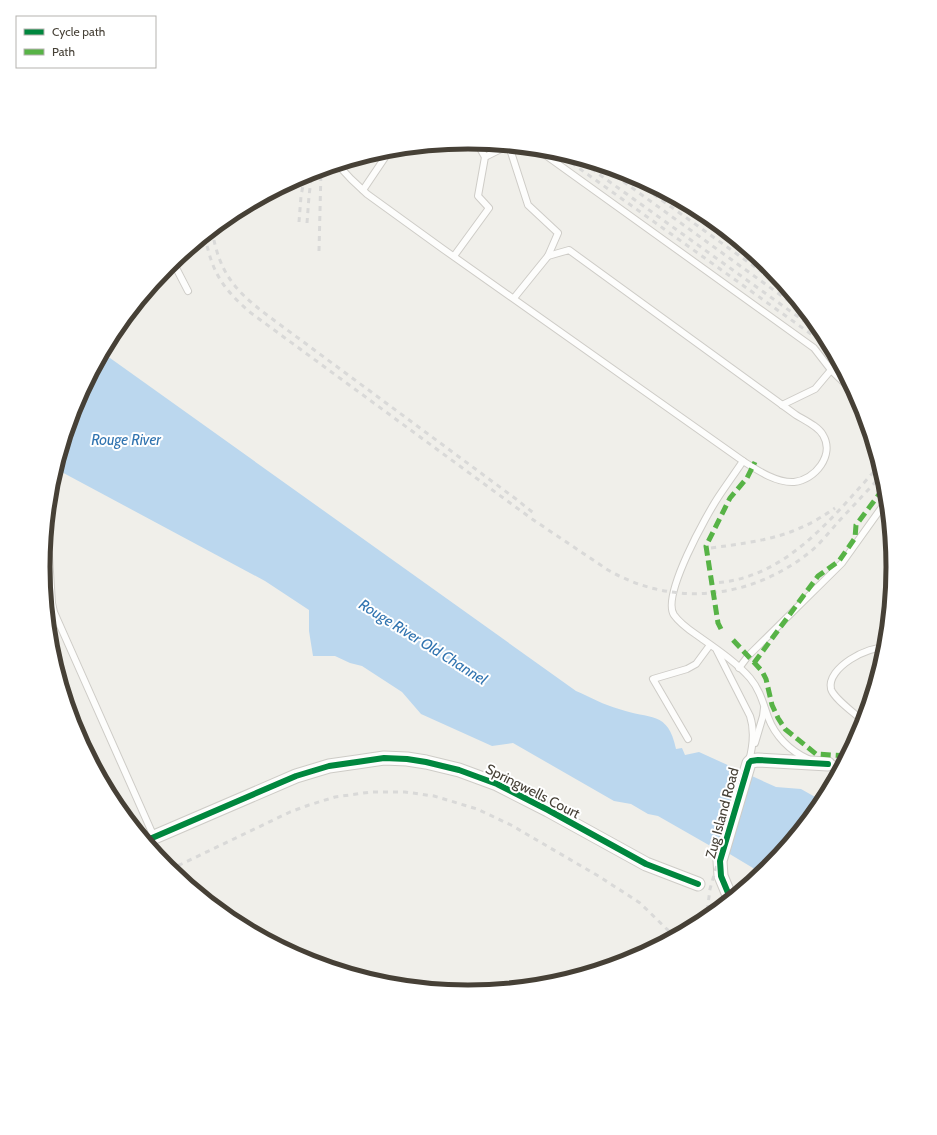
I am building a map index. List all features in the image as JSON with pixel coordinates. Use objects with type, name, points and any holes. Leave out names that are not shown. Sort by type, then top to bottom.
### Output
[{"type":"street","name":"Springwells Court","points":[[150,839],[296,776],[329,766],[384,758],[426,762],[459,770],[497,784],[548,810],[646,864],[698,884]]},
{"type":"street","name":"Zug Island Road","points":[[729,895],[721,876],[720,861],[748,762],[758,760],[828,764]]},
{"type":"lane","points":[[454,256],[489,208],[478,196],[485,157],[481,149]]},
{"type":"lane","points":[[485,157],[499,150]]},
{"type":"lane","points":[[510,152],[528,205],[558,233],[548,256],[514,298]]},
{"type":"lane","points":[[363,190],[385,157]]},
{"type":"lane","points":[[548,157],[814,348],[831,370],[844,383]]},
{"type":"lane","points":[[341,169],[363,190],[743,461],[766,475],[793,482],[803,480],[814,474],[822,465],[826,452],[826,441],[823,433],[782,405],[570,250],[548,256]]},
{"type":"lane","points":[[176,269],[188,291]]},
{"type":"lane","points":[[782,405],[815,389],[831,370]]},
{"type":"lane","points":[[743,461],[719,496],[704,522],[677,578],[671,600],[672,613],[681,624],[716,649],[739,668],[756,686],[772,726],[786,745],[808,759],[828,764]]},
{"type":"lane","points":[[739,668],[748,656],[842,563],[882,507]]},
{"type":"lane","points":[[50,577],[54,612],[149,838]]},
{"type":"lane","points":[[688,740],[653,679],[686,670],[696,664],[710,645]]},
{"type":"lane","points":[[859,717],[834,694],[831,687],[832,678],[838,670],[850,660],[879,647]]},
{"type":"lane","points":[[716,649],[750,716],[753,736],[748,762]]},
{"type":"lane","points":[[748,762],[760,729],[764,706]]},
{"type":"lane","name":"Zug Island Road","points":[[828,764],[838,765]]},
{"type":"water","name":"Rouge River","points":[[107,356],[576,691],[613,707],[656,718],[663,722],[673,737],[676,749],[682,748],[685,755],[699,752],[776,787],[801,789],[817,798],[801,822],[757,870],[723,850],[714,848],[658,816],[648,814],[631,804],[614,801],[513,743],[492,746],[421,714],[402,692],[362,666],[350,663],[335,656],[313,656],[309,631],[309,610],[265,581],[61,472],[72,433],[82,407],[93,382]]},
{"type":"railway","points":[[569,161],[819,340]]},
{"type":"railway","points":[[588,166],[809,324]]},
{"type":"railway","points":[[319,251],[321,176]]},
{"type":"railway","points":[[615,176],[794,305]]},
{"type":"railway","points":[[307,223],[311,180]]},
{"type":"railway","points":[[299,222],[303,183]]},
{"type":"railway","points":[[644,188],[768,276]]},
{"type":"railway","points":[[213,236],[224,269],[237,288],[255,306],[536,515]]},
{"type":"railway","points":[[206,242],[211,260],[220,279],[233,296],[251,313],[532,519],[608,570],[633,582],[659,590],[685,593],[712,593],[738,588],[763,580],[787,568],[810,552],[822,541],[878,480]]},
{"type":"railway","points":[[709,583],[736,580],[761,571],[784,559],[805,543],[825,524],[875,470]]},
{"type":"railway","points":[[711,548],[776,537],[805,526],[835,508]]},
{"type":"railway","points":[[707,911],[710,889],[745,767]]},
{"type":"railway","points":[[177,866],[290,812],[309,805],[335,797],[371,792],[405,792],[434,796],[477,809],[511,825],[600,877],[640,903],[671,934]]},
{"type":"marked path","points":[[721,629],[718,623],[706,546],[730,498],[747,478],[755,462]]},
{"type":"marked path","points":[[754,663],[818,576],[839,561],[855,538],[856,525],[880,493]]},
{"type":"marked path","points":[[733,640],[762,671],[766,679],[772,705],[785,729],[816,754],[843,756]]},
{"type":"cycle path","points":[[150,839],[296,776],[329,766],[384,758],[407,759],[459,770],[497,784],[548,810],[646,864],[698,884]]},
{"type":"cycle path","points":[[729,895],[721,876],[720,861],[749,763],[751,761],[758,760],[828,764]]},
{"type":"water label","name":"Rouge River Old Channel","points":[[423,642]]}]
